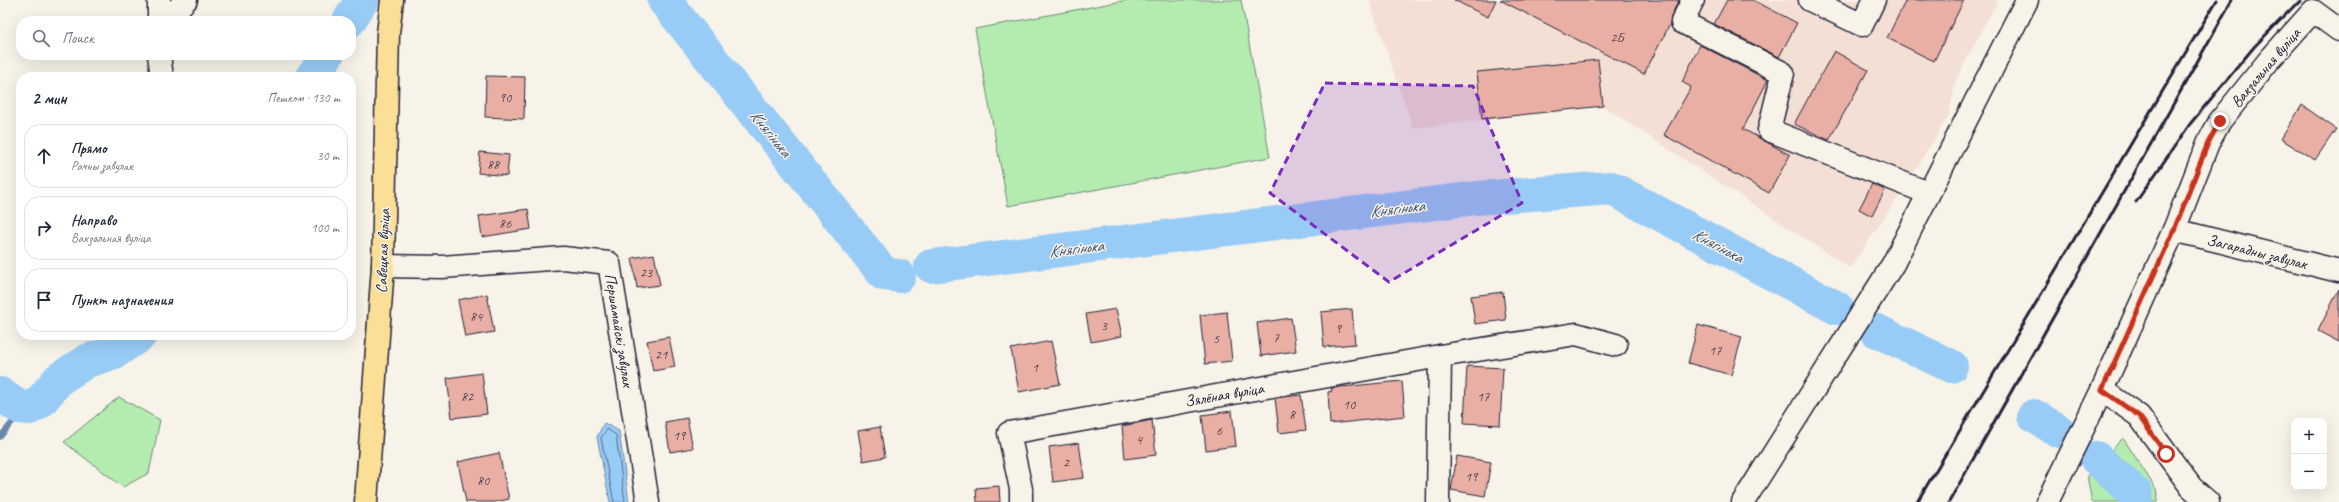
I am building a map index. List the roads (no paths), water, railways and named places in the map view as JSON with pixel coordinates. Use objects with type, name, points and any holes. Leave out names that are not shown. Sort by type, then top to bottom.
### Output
[{"type":"main road","name":"Савецкая вуліца","points":[[366,502],[382,266],[388,32],[392,0]]},
{"type":"street","points":[[159,0],[159,16]]},
{"type":"street","points":[[171,16],[186,0]]},
{"type":"street","points":[[1693,0],[1682,22],[1783,73],[1769,130],[1928,193]]},
{"type":"street","points":[[1810,0],[1862,25],[1874,0]]},
{"type":"street","points":[[1743,502],[1893,264],[2027,0]]},
{"type":"street","name":"Вакзальная вуліца","points":[[2047,502],[2102,390],[2174,230],[2208,143],[2220,121],[2270,59],[2319,6],[2339,30]]},
{"type":"street","points":[[160,60],[162,72]]},
{"type":"street","name":"Загарадны завулак","points":[[2174,230],[2339,271]]},
{"type":"street","name":"Першамайскі завулак","points":[[382,266],[442,267],[563,258],[609,263],[648,502]]},
{"type":"street","name":"Зялёная вуліца","points":[[1021,502],[1021,489],[1009,433],[1440,356],[1576,334],[1616,345]]},
{"type":"street","points":[[1438,502],[1440,356]]},
{"type":"street","points":[[2102,390],[2139,416],[2191,487],[2208,502]]},
{"type":"water","points":[[604,423],[619,431],[629,502],[610,502],[597,437]]},
{"type":"waterway","name":"Княгінька","points":[[352,16],[362,0]]},
{"type":"waterway","name":"Княгінька","points":[[664,0],[884,274],[899,276]]},
{"type":"waterway","name":"Княгінька","points":[[315,72],[324,60]]},
{"type":"waterway","name":"Княгінька","points":[[931,266],[1477,198],[1611,188],[1837,308]]},
{"type":"waterway","name":"Княгінька","points":[[1877,331],[1951,366]]},
{"type":"waterway","name":"Княгінька","points":[[0,394],[19,407],[30,408],[40,402],[59,379],[87,361],[115,352],[133,340]]},
{"type":"waterway","points":[[0,437],[15,419],[19,407]]},
{"type":"waterway","name":"Княгінька","points":[[2034,416],[2059,431]]},
{"type":"waterway","name":"Княгінька","points":[[2096,458],[2136,494],[2136,502]]},
{"type":"railway","points":[[1917,502],[2217,0]]},
{"type":"railway","points":[[1949,502],[2232,0]]},
{"type":"railway","points":[[2136,202],[2190,124],[2254,47],[2300,0]]}]
